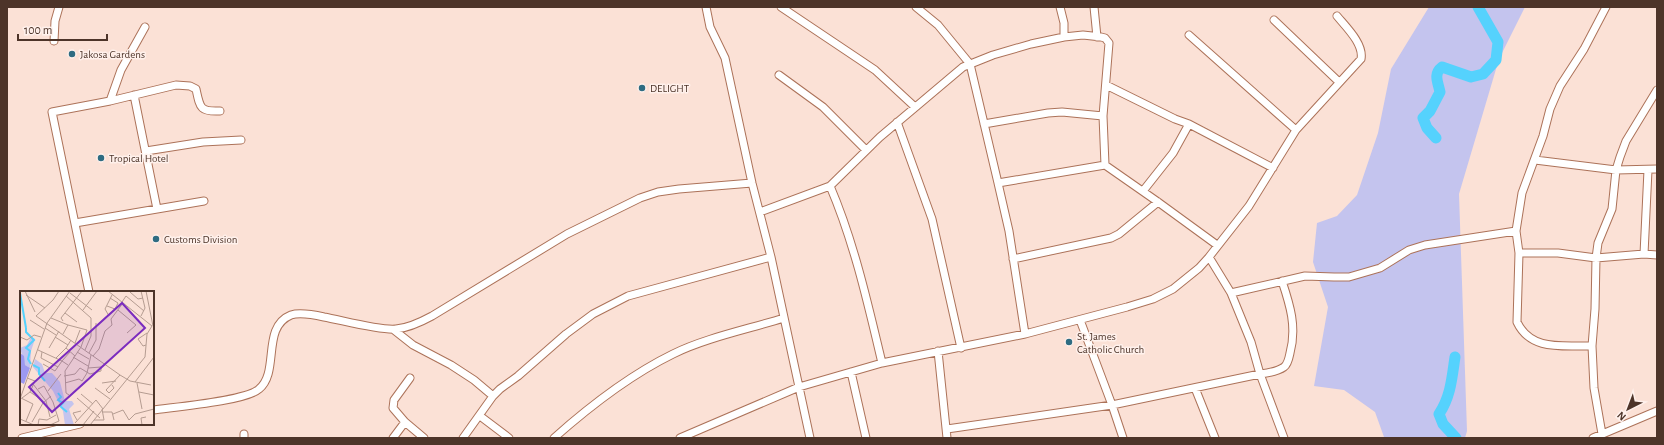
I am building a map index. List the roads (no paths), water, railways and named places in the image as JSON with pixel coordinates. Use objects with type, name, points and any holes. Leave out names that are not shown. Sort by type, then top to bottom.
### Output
[{"type":"street","points":[[54,41],[55,21],[59,7]]},
{"type":"street","points":[[706,7],[710,27],[725,58],[752,183],[771,257],[810,438]]},
{"type":"street","points":[[781,7],[875,70],[915,107]]},
{"type":"street","points":[[916,7],[938,25],[970,64],[1009,231],[1025,334]]},
{"type":"street","points":[[1060,7],[1064,23],[1064,37]]},
{"type":"street","points":[[1094,7],[1097,36]]},
{"type":"street","points":[[1592,346],[1540,344],[1522,332],[1518,322],[1519,253],[1516,231],[1522,193],[1535,160],[1550,109],[1560,86],[1584,49],[1606,7]]},
{"type":"street","points":[[680,438],[799,387],[882,363],[938,351],[961,348],[1080,320],[1127,307],[1173,289],[1187,279],[1209,257],[1249,206],[1296,130],[1361,59],[1362,54],[1360,48],[1337,16]]},
{"type":"street","points":[[1274,20],[1339,82]]},
{"type":"street","points":[[110,101],[121,70],[145,27]]},
{"type":"street","points":[[760,212],[830,186],[866,150],[960,68],[1008,51],[1064,37],[1083,35],[1097,36],[1105,38],[1110,47],[1102,116],[1105,165]]},
{"type":"street","points":[[1189,35],[1296,130]]},
{"type":"street","points":[[780,75],[823,107],[866,150]]},
{"type":"street","points":[[89,291],[52,112],[110,101],[176,85],[190,86],[196,89],[199,104],[202,109],[208,111],[220,111]]},
{"type":"street","points":[[1106,85],[1188,124],[1273,168]]},
{"type":"street","points":[[1602,434],[1594,388],[1592,346],[1598,242],[1612,209],[1616,170],[1626,141],[1657,90]]},
{"type":"street","points":[[134,95],[157,209]]},
{"type":"street","points":[[984,124],[1062,112],[1102,116]]},
{"type":"street","points":[[897,122],[932,219],[961,348]]},
{"type":"street","points":[[1143,191],[1173,153],[1188,124]]},
{"type":"street","points":[[146,151],[203,142],[241,140]]},
{"type":"street","points":[[1535,160],[1616,170],[1657,169]]},
{"type":"street","points":[[998,183],[1105,165],[1217,245]]},
{"type":"street","points":[[1644,254],[1648,170]]},
{"type":"street","points":[[394,330],[416,324],[432,316],[567,234],[640,198],[658,192],[679,189],[752,183]]},
{"type":"street","points":[[830,186],[841,214],[853,253],[882,363]]},
{"type":"street","points":[[75,223],[204,201]]},
{"type":"street","points":[[1013,259],[1111,238],[1120,234],[1158,202]]},
{"type":"street","points":[[1231,293],[1282,280],[1305,276],[1349,277],[1380,268],[1409,250],[1425,245],[1516,231]]},
{"type":"street","points":[[1519,253],[1558,252],[1596,258],[1644,254],[1657,255]]},
{"type":"street","points":[[463,438],[493,396],[566,334],[606,306],[628,296],[771,257]]},
{"type":"street","points":[[1209,257],[1231,293],[1251,342],[1260,374],[1284,438]]},
{"type":"street","points":[[947,429],[1112,405],[1276,371],[1285,366],[1288,360],[1292,348],[1294,327],[1291,308],[1282,280]]},
{"type":"street","points":[[154,410],[234,398],[250,394],[259,389],[264,383],[269,369],[276,328],[282,320],[292,314],[316,315],[394,330],[413,344],[451,364],[474,380],[493,396]]},
{"type":"street","points":[[554,438],[604,397],[650,367],[674,354],[692,346],[784,318]]},
{"type":"street","points":[[1080,320],[1123,438]]},
{"type":"street","points":[[938,351],[947,438]]},
{"type":"street","points":[[852,372],[866,438]]},
{"type":"street","points":[[410,378],[392,405],[404,422],[424,438]]},
{"type":"street","points":[[1195,388],[1215,438]]},
{"type":"street","points":[[1592,438],[1657,411]]},
{"type":"street","points":[[480,416],[509,438]]},
{"type":"street","points":[[393,438],[404,422]]},
{"type":"street","points":[[22,438],[76,425]]},
{"type":"waterway","points":[[1436,138],[1427,128],[1423,118],[1430,111],[1440,92],[1437,78],[1439,70],[1442,67],[1471,77],[1483,74],[1496,60],[1498,42],[1478,7]]},
{"type":"waterway","points":[[1455,357],[1449,393],[1439,414],[1443,424],[1456,438]]},
{"type":"place","name":"Jakosa Gardens","points":[[72,54]]},
{"type":"place","name":"DELIGHT","points":[[642,88]]},
{"type":"place","name":"Tropical Hotel","points":[[101,158]]},
{"type":"place","name":"Customs Division","points":[[156,239]]},
{"type":"place","name":"St. James Catholic Church","points":[[1069,342]]}]
